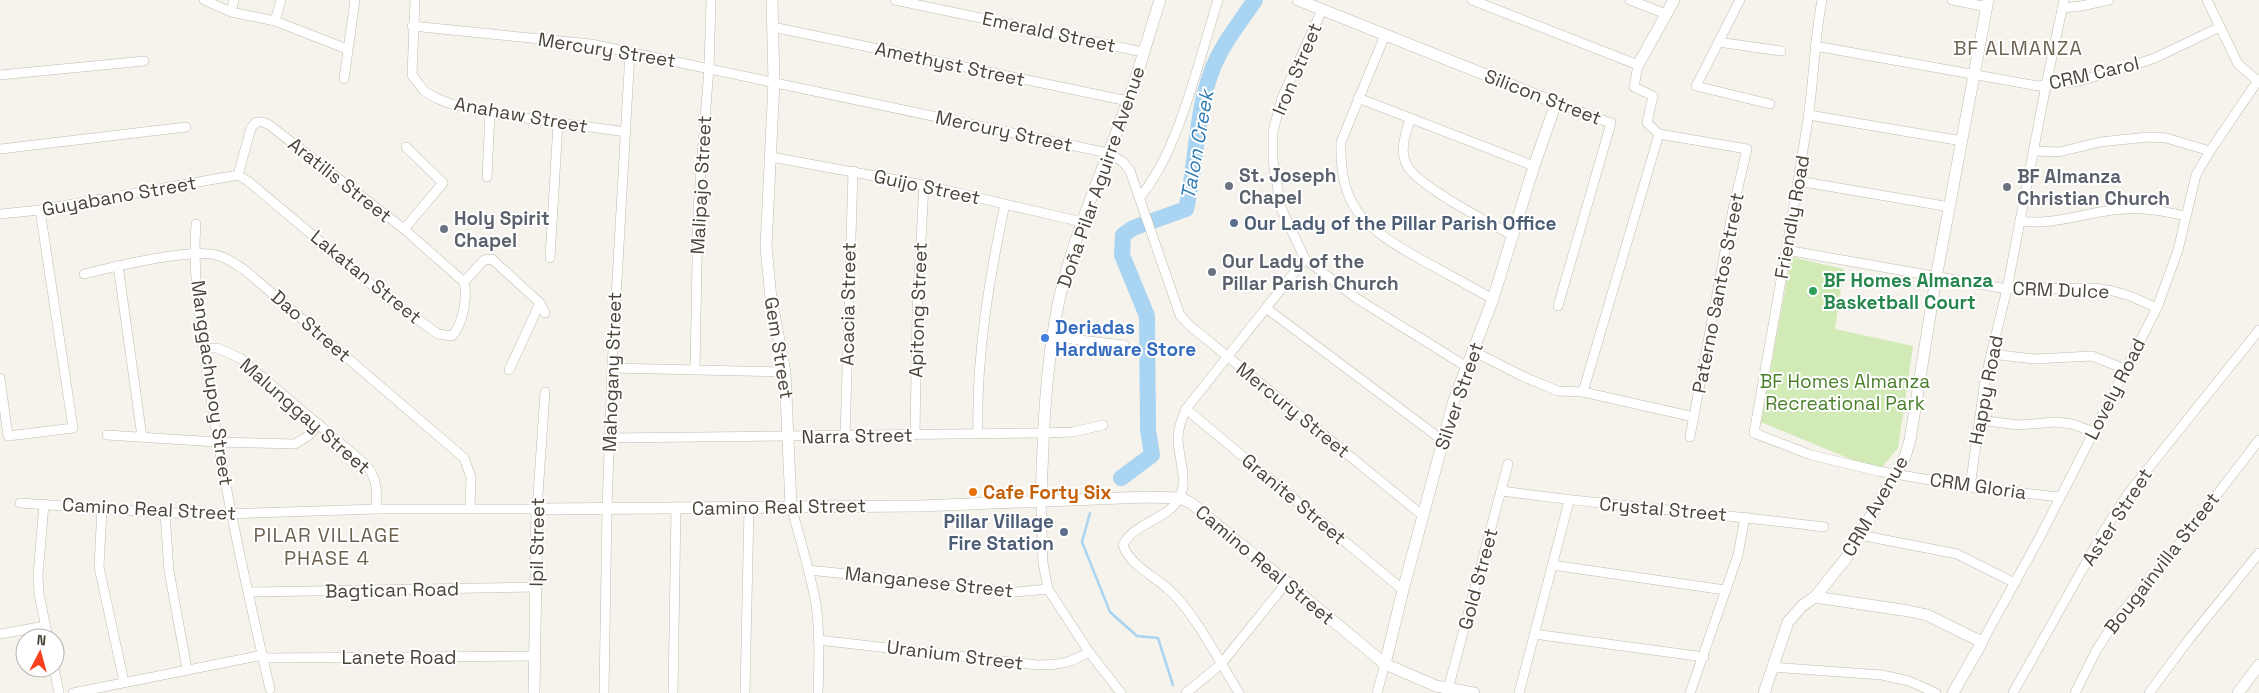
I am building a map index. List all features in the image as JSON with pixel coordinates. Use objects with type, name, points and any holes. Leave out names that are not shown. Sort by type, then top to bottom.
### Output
[{"type":"street","points":[[204,0],[230,12],[275,21],[347,49]]},
{"type":"street","points":[[230,12],[234,0]]},
{"type":"street","points":[[275,21],[281,0]]},
{"type":"street","points":[[344,79],[355,0]]},
{"type":"street","name":"Anahaw Street","points":[[415,0],[411,67],[417,83],[436,98],[451,104],[490,113],[626,132]]},
{"type":"street","name":"Malipajo Street","points":[[695,370],[698,210],[709,68],[711,0]]},
{"type":"street","name":"Gem Street","points":[[772,0],[774,82],[766,247],[771,298],[785,372],[790,438],[791,506],[809,570],[816,605],[818,693]]},
{"type":"street","name":"Emerald Street","points":[[895,0],[1143,52]]},
{"type":"street","name":"Doña Pilar Aguirre Avenue","points":[[1121,693],[1089,652],[1048,589],[1043,563],[1042,433],[1053,336],[1065,276],[1082,222],[1128,101],[1159,0]]},
{"type":"street","points":[[1140,197],[1153,182],[1162,165],[1184,107],[1218,0]]},
{"type":"street","name":"Silicon Street","points":[[1298,0],[1556,103],[1611,122],[1558,306]]},
{"type":"street","points":[[1472,0],[1638,65]]},
{"type":"street","points":[[1630,0],[1666,14]]},
{"type":"street","points":[[1583,392],[1659,134],[1647,123],[1653,96],[1635,89],[1634,86],[1638,65],[1674,0]]},
{"type":"street","points":[[1740,0],[1696,86],[1770,104]]},
{"type":"street","name":"Friendly Road","points":[[1754,433],[1809,115],[1815,46],[1822,0]]},
{"type":"street","points":[[1952,0],[1987,3]]},
{"type":"street","points":[[2063,4],[2081,6],[2109,0]]},
{"type":"street","points":[[2206,0],[2238,64],[2258,80]]},
{"type":"street","name":"CRM Avenue","points":[[1764,693],[1788,622],[1802,606],[1815,597],[1847,557],[1905,457],[1910,440],[1936,278],[1987,3]]},
{"type":"street","name":"Happy Road","points":[[1970,487],[1979,420],[1991,354],[2007,289],[2063,4]]},
{"type":"street","name":"Iron Street","points":[[1322,10],[1282,98],[1273,131],[1273,161],[1281,208],[1305,259],[1356,298],[1466,367]]},
{"type":"street","name":"Mercury Street","points":[[412,26],[591,44],[1108,153],[1123,162],[1130,171],[1180,315],[1422,515]]},
{"type":"street","name":"Amethyst Street","points":[[773,26],[1128,101]]},
{"type":"street","name":"CRM Carol","points":[[1815,46],[2038,86],[2079,81],[2131,66],[2155,58],[2220,27]]},
{"type":"street","points":[[1386,35],[1341,142],[1340,161],[1345,185],[1353,205],[1367,224],[1384,239],[1493,299]]},
{"type":"street","points":[[1718,42],[1781,50]]},
{"type":"street","name":"Mahogany Street","points":[[604,693],[607,509],[612,368],[620,199],[630,52]]},
{"type":"street","points":[[0,75],[144,61]]},
{"type":"street","name":"Lovely Road","points":[[1953,693],[2016,583],[2157,308],[2178,250],[2196,176],[2210,151],[2258,80]]},
{"type":"street","points":[[1358,98],[1534,166]]},
{"type":"street","name":"Silver Street","points":[[1377,693],[1442,440],[1466,367],[1493,299],[1514,236],[1534,166],[1556,103]]},
{"type":"street","points":[[487,177],[490,113]]},
{"type":"street","points":[[1809,115],[1962,141]]},
{"type":"street","points":[[1410,119],[1403,143],[1407,167],[1429,187],[1514,236]]},
{"type":"street","name":"Aratilis Street","points":[[238,175],[251,128],[256,122],[262,122],[404,229],[464,282]]},
{"type":"street","points":[[550,258],[558,123]]},
{"type":"street","points":[[0,149],[186,127]]},
{"type":"street","name":"Paterno Santos Street","points":[[1659,134],[1747,149],[1733,209],[1690,438]]},
{"type":"street","points":[[2034,151],[2059,152],[2100,142],[2148,137],[2166,138],[2210,151]]},
{"type":"street","points":[[404,229],[443,183],[406,147]]},
{"type":"street","name":"Guijo Street","points":[[771,157],[924,185],[1082,222]]},
{"type":"street","name":"Acacia Street","points":[[845,436],[853,171]]},
{"type":"street","name":"Guyabano Street","points":[[0,214],[40,210],[238,175]]},
{"type":"street","name":"Lakatan Street","points":[[238,175],[248,181],[380,291],[438,334],[452,336],[456,331],[465,299],[466,290],[464,282]]},
{"type":"street","points":[[1798,181],[1950,207]]},
{"type":"street","name":"Apitong Street","points":[[915,434],[917,312],[924,185]]},
{"type":"street","points":[[978,433],[984,328],[1005,204]]},
{"type":"street","points":[[2020,221],[2047,223],[2101,212],[2141,208],[2185,216]]},
{"type":"street","points":[[0,378],[8,436],[73,428],[40,210]]},
{"type":"street","name":"Manggachupoy Street","points":[[196,224],[194,254],[217,442],[270,689]]},
{"type":"street","name":"CRM Dulce","points":[[1786,250],[1936,278],[2007,289],[2094,288],[2130,296],[2157,308]]},
{"type":"street","name":"Dao Street","points":[[84,274],[118,265],[194,254],[216,254],[231,261],[246,271],[464,458],[471,477],[470,508]]},
{"type":"street","points":[[464,282],[484,260],[492,259],[500,264],[540,303],[545,313]]},
{"type":"street","points":[[1239,693],[1184,605],[1169,589],[1126,555],[1123,545],[1127,538],[1170,508],[1180,498],[1183,479],[1178,436],[1186,409],[1305,259]]},
{"type":"street","points":[[118,265],[142,437]]},
{"type":"street","points":[[509,370],[540,303]]},
{"type":"street","points":[[1266,308],[1442,440]]},
{"type":"street","name":"Aster Street","points":[[2013,693],[2105,529],[2127,495],[2259,330]]},
{"type":"street","points":[[1053,336],[1124,345]]},
{"type":"street","name":"Malunggay Street","points":[[204,348],[217,348],[240,358],[366,465],[374,475],[378,487],[376,509]]},
{"type":"street","points":[[1473,351],[1550,388],[1566,392],[1583,392],[1694,417]]},
{"type":"street","points":[[1991,354],[2034,359],[2092,356],[2125,369]]},
{"type":"street","points":[[612,368],[785,372]]},
{"type":"street","name":"Ipil Street","points":[[534,693],[537,509],[545,392]]},
{"type":"street","name":"Granite Street","points":[[1186,409],[1402,590]]},
{"type":"street","points":[[1979,420],[2018,425],[2056,422],[2072,424],[2094,432]]},
{"type":"street","points":[[107,435],[217,442],[295,444],[308,436],[319,424]]},
{"type":"street","name":"Narra Street","points":[[610,438],[790,438],[915,434],[1042,433],[1073,432],[1103,425]]},
{"type":"street","name":"CRM Gloria","points":[[1754,433],[1811,455],[1895,474],[1970,487],[2059,497]]},
{"type":"street","name":"Bougainvilla Street","points":[[2075,693],[2096,651],[2117,618],[2169,557],[2259,440]]},
{"type":"street","name":"Gold Street","points":[[1448,691],[1508,464]]},
{"type":"street","name":"Crystal Street","points":[[1502,491],[1569,501],[1745,517],[1824,527]]},
{"type":"street","name":"Camino Real Street","points":[[20,502],[165,512],[232,514],[376,509],[676,509],[791,506],[920,506],[1146,497],[1180,498],[1202,511],[1385,664],[1448,691],[1474,693]]},
{"type":"street","points":[[1519,693],[1569,501]]},
{"type":"street","points":[[0,634],[45,626],[38,575],[44,504]]},
{"type":"street","points":[[102,508],[99,567],[124,682]]},
{"type":"street","points":[[745,693],[749,508]]},
{"type":"street","points":[[673,693],[676,509]]},
{"type":"street","points":[[165,512],[169,571],[187,670]]},
{"type":"street","points":[[1690,693],[1738,555],[1745,517]]},
{"type":"street","points":[[1860,535],[1957,554],[2016,583]]},
{"type":"street","points":[[2149,693],[2184,646],[2259,553]]},
{"type":"street","points":[[1552,565],[1725,590]]},
{"type":"street","name":"Manganese Street","points":[[809,570],[1014,592],[1048,589]]},
{"type":"street","points":[[1186,693],[1221,664],[1286,582]]},
{"type":"street","name":"Bagtican Road","points":[[248,592],[536,587]]},
{"type":"street","points":[[1815,597],[1927,615],[1982,642]]},
{"type":"street","points":[[1534,634],[1704,657]]},
{"type":"street","name":"Uranium Street","points":[[818,640],[1038,665],[1057,665],[1072,662],[1089,652]]},
{"type":"street","name":"Lanete Road","points":[[73,693],[263,657],[534,656]]},
{"type":"street","points":[[2238,693],[2259,665]]},
{"type":"street","points":[[1772,667],[1882,675],[1908,681],[1936,693]]},
{"type":"street","points":[[56,678],[59,693]]},
{"type":"green space","name":"BF Homes Almanza Recreational Park","points":[[1791,257],[1844,269],[1835,329],[1913,346],[1898,448],[1879,471],[1761,422]]},
{"type":"waterway","name":"Talon Creek","points":[[1121,478],[1152,455],[1148,430],[1147,316],[1122,255],[1123,235],[1133,228],[1186,209],[1202,106],[1211,73],[1225,44],[1255,0]]},
{"type":"waterway","name":"Talon Creek","points":[[1090,513],[1082,542],[1110,612],[1137,636],[1158,638],[1173,685]]},
{"type":"place","name":"St. Joseph Chapel","points":[[1229,186]]},
{"type":"place","name":"BF Almanza Christian Church","points":[[2007,187]]},
{"type":"place","name":"Our Lady of the Pillar Parish Office","points":[[1234,223]]},
{"type":"place","name":"Holy Spirit Chapel","points":[[444,229]]},
{"type":"place","name":"Our Lady of the Pillar Parish Church","points":[[1212,272]]},
{"type":"place","name":"BF Homes Almanza Basketball Court","points":[[1813,291]]},
{"type":"place","name":"Deriadas Hardware Store","points":[[1045,338]]},
{"type":"place","name":"Cafe Forty Six","points":[[973,492]]},
{"type":"place","name":"Pillar Village Fire Station","points":[[1064,532]]},
{"type":"district","name":"BF ALMANZA","points":[[2018,48]]},
{"type":"district","name":"PILAR VILLAGE PHASE 4","points":[[327,546]]}]
